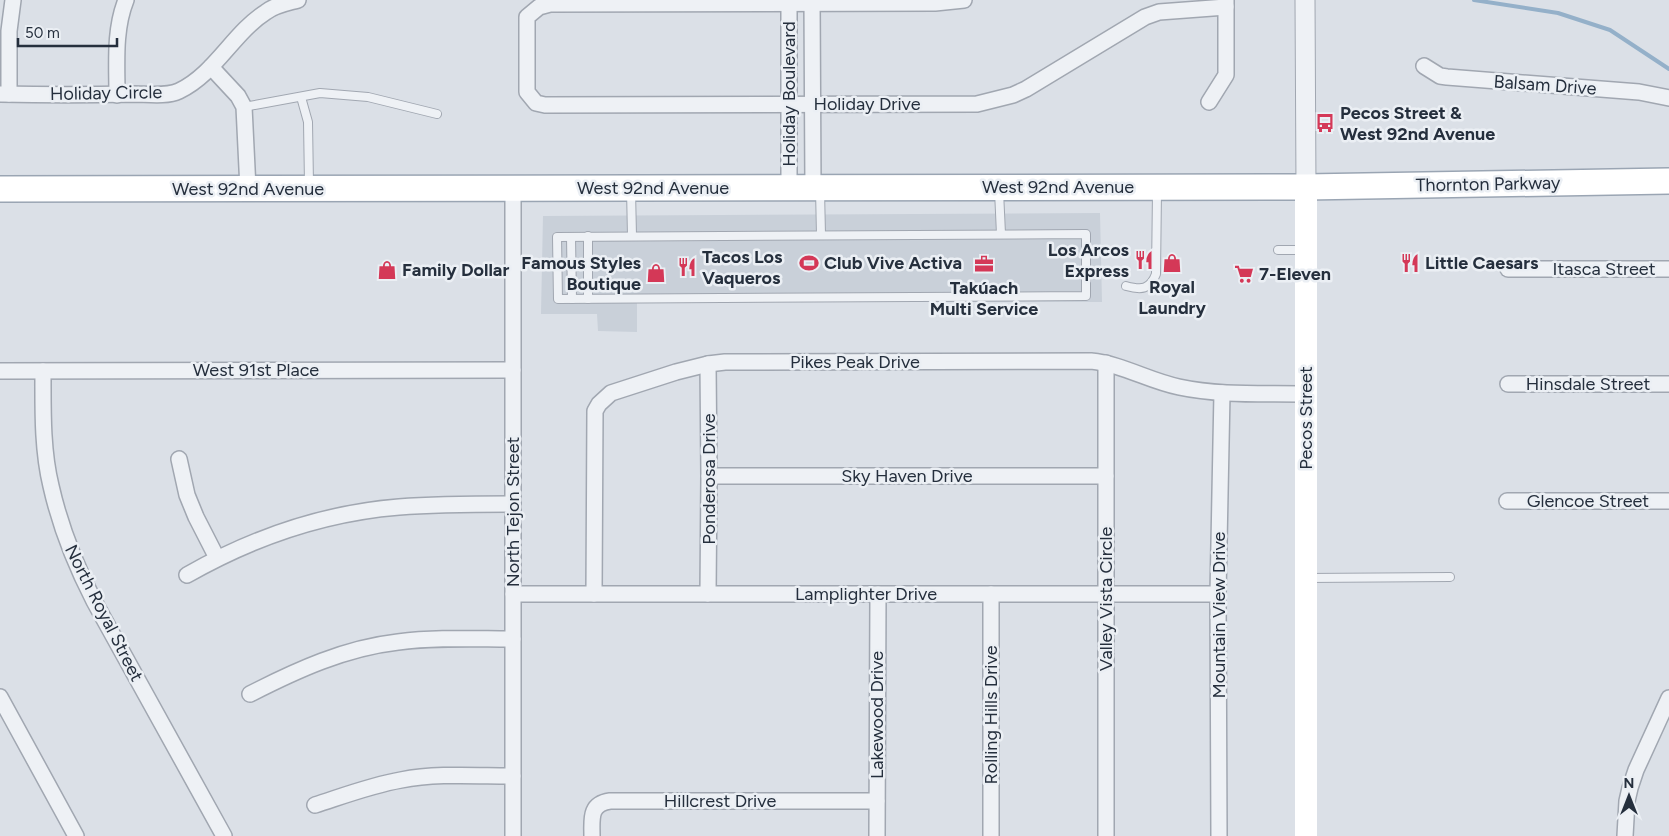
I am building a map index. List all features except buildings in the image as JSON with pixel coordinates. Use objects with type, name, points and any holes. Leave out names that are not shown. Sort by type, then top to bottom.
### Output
[{"type":"main road","name":"Thornton Parkway","points":[[1306,187],[1669,181]]},
{"type":"main road","name":"West 92nd Avenue","points":[[0,189],[1306,187]]},
{"type":"main road","name":"Pecos Street","points":[[1306,187],[1306,836]]},
{"type":"street","points":[[4,94],[8,31],[13,0]]},
{"type":"street","points":[[117,94],[118,27],[126,0]]},
{"type":"street","name":"Holiday Circle","points":[[4,94],[165,94],[178,92],[211,66],[244,30],[266,12],[282,4],[298,0]]},
{"type":"street","points":[[789,2],[935,3],[964,0]]},
{"type":"street","name":"Pecos Street","points":[[1305,0],[1306,187]]},
{"type":"street","name":"Holiday Boulevard","points":[[789,2],[789,104],[807,188]]},
{"type":"street","name":"Holiday Drive","points":[[789,2],[550,4],[539,7],[527,16],[527,92],[536,103],[545,105],[977,104],[1013,95],[1026,89],[1145,17],[1159,12],[1226,4]]},
{"type":"street","name":"Holiday Boulevard","points":[[807,188],[812,104],[812,2]]},
{"type":"street","points":[[1209,102],[1226,75],[1226,4]]},
{"type":"street","points":[[211,66],[238,96],[244,107],[248,189]]},
{"type":"street","name":"Balsam Drive","points":[[1424,66],[1440,76],[1448,78],[1640,92],[1669,98]]},
{"type":"street","name":"North Tejon Street","points":[[513,188],[513,836]]},
{"type":"street","name":"Itasca Street","points":[[1508,269],[1669,269]]},
{"type":"street","name":"Pikes Peak Drive","points":[[594,594],[596,412],[598,404],[611,393],[708,364],[734,362],[1091,361],[1106,363],[1177,387],[1201,392],[1306,394]]},
{"type":"street","name":"Valley Vista Circle","points":[[1106,363],[1106,836]]},
{"type":"street","name":"Ponderosa Drive","points":[[708,364],[708,594]]},
{"type":"street","name":"West 91st Place","points":[[0,371],[513,370]]},
{"type":"street","name":"North Royal Street","points":[[43,371],[43,424],[50,485],[80,574],[224,836]]},
{"type":"street","name":"Hinsdale Street","points":[[1508,384],[1669,384]]},
{"type":"street","name":"Mountain View Drive","points":[[1220,836],[1218,594],[1222,393]]},
{"type":"street","points":[[180,460],[187,495],[217,558]]},
{"type":"street","name":"Sky Haven Drive","points":[[709,476],[1106,476]]},
{"type":"street","name":"Glencoe Street","points":[[1507,501],[1669,501]]},
{"type":"street","points":[[187,575],[217,558],[279,532],[337,516],[399,507],[443,504],[513,504]]},
{"type":"street","name":"Lamplighter Drive","points":[[513,594],[1218,594]]},
{"type":"street","name":"Lakewood Drive","points":[[876,836],[878,594]]},
{"type":"street","name":"Rolling Hills Drive","points":[[991,594],[991,836]]},
{"type":"street","points":[[250,694],[309,665],[374,646],[424,639],[513,639]]},
{"type":"street","points":[[0,697],[76,836]]},
{"type":"street","points":[[1624,836],[1630,788],[1636,770],[1669,698]]},
{"type":"street","points":[[315,805],[382,784],[402,780],[459,776],[513,776]]},
{"type":"street","name":"Hillcrest Drive","points":[[592,836],[595,808],[602,802],[610,801],[877,801]]},
{"type":"lane","points":[[244,107],[320,94],[368,97],[437,114]]},
{"type":"lane","points":[[301,97],[308,122],[309,189]]},
{"type":"lane","points":[[1126,286],[1136,288],[1151,285],[1156,274],[1157,187]]},
{"type":"lane","points":[[631,188],[632,236]]},
{"type":"lane","points":[[807,188],[821,235]]},
{"type":"lane","points":[[999,188],[1001,234]]},
{"type":"lane","points":[[1001,234],[1086,234],[1086,296],[558,299],[558,237],[1001,234]]},
{"type":"lane","points":[[588,236],[588,299]]},
{"type":"lane","points":[[571,237],[572,299]]},
{"type":"lane","points":[[1278,250],[1306,250]]},
{"type":"lane","points":[[1305,578],[1450,577]]},
{"type":"shaded area","points":[[1100,213],[1102,302],[637,301],[637,332],[598,331],[597,314],[541,314],[543,216]]},
{"type":"waterway","points":[[1474,0],[1558,13],[1610,30],[1669,69]]},
{"type":"place","name":"Pecos Street & West 92nd Avenue","points":[[1325,123]]},
{"type":"place","name":"Los Arcos Express","points":[[1144,260]]},
{"type":"place","name":"Club Vive Activa","points":[[809,263]]},
{"type":"place","name":"Royal Laundry","points":[[1172,263]]},
{"type":"place","name":"Little Caesars","points":[[1410,263]]},
{"type":"place","name":"Takúach Multi Service","points":[[984,264]]},
{"type":"place","name":"Tacos Los Vaqueros","points":[[687,267]]},
{"type":"place","name":"Family Dollar","points":[[387,270]]},
{"type":"place","name":"Famous Styles Boutique","points":[[656,273]]},
{"type":"place","name":"7-Eleven","points":[[1244,274]]}]
